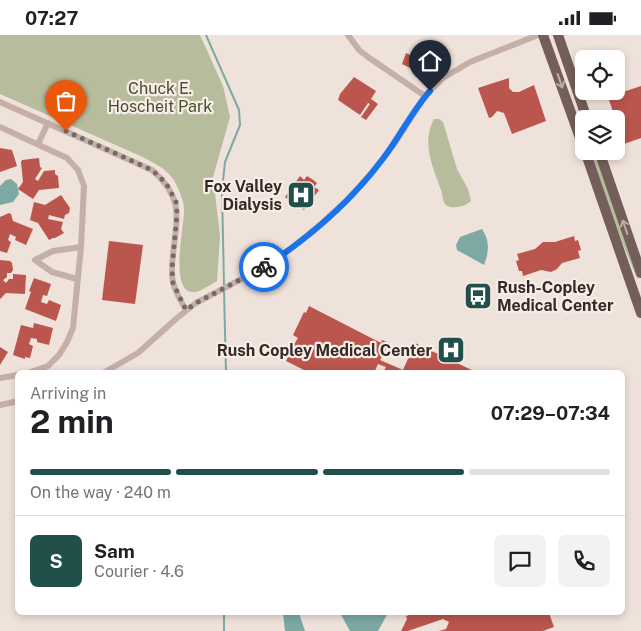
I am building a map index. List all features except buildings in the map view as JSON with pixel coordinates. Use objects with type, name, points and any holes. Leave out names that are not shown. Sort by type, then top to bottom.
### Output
[{"type":"main road","points":[[543,35],[575,125]]},
{"type":"main road","points":[[558,35],[584,110]]},
{"type":"main road","points":[[587,160],[641,313]]},
{"type":"main road","points":[[602,160],[641,273]]},
{"type":"street","points":[[348,35],[368,57],[425,96]]},
{"type":"street","points":[[108,370],[138,353],[186,310],[266,266],[321,224],[346,201],[382,160],[425,96],[443,78],[470,62],[538,35]]},
{"type":"street","points":[[0,102],[152,170],[166,183],[176,202],[177,213],[172,269],[173,283],[186,310]]},
{"type":"street","points":[[38,144],[48,123]]},
{"type":"street","points":[[0,127],[67,158],[78,170],[84,186],[81,247],[72,328],[67,342],[59,355],[48,365],[36,370]]},
{"type":"street","points":[[77,279],[52,272],[35,260],[53,251],[81,247]]},
{"type":"street","points":[[0,378],[15,376]]},
{"type":"street","points":[[0,405],[15,402]]},
{"type":"green space","name":"Chuck E. Hoscheit Park","points":[[0,35],[200,35],[223,86],[230,117],[213,177],[220,236],[217,281],[196,292],[187,290],[182,283],[180,258],[184,205],[174,180],[167,172],[141,156],[0,94]]},
{"type":"green space","points":[[434,119],[439,119],[443,122],[457,169],[468,189],[471,201],[462,206],[449,206],[443,200],[428,146],[430,128]]},
{"type":"green space","points":[[592,160],[597,160],[639,278],[637,279]]},
{"type":"water","points":[[11,179],[17,184],[19,194],[13,202],[0,205],[0,186],[6,180]]},
{"type":"water","points":[[482,229],[485,233],[488,247],[484,265],[457,250],[456,245],[460,237]]},
{"type":"water","points":[[283,615],[300,615],[305,631],[285,631]]},
{"type":"water","points":[[341,615],[387,615],[378,631],[350,631]]},
{"type":"waterway","points":[[206,35],[239,110],[240,125],[225,162],[222,190],[224,285]]},
{"type":"waterway","points":[[224,290],[226,370]]},
{"type":"waterway","points":[[224,615],[224,631]]},
{"type":"way so far","points":[[66,131],[152,170],[172,191],[177,213],[172,269],[173,283],[186,310],[264,267]]},
{"type":"place","name":"Fox Valley Dialysis","points":[[301,195]]},
{"type":"place","name":"Rush-Copley Medical Center","points":[[478,296]]},
{"type":"place","name":"Rush Copley Medical Center","points":[[451,350]]},
{"type":"route","points":[[264,267],[321,224],[358,189],[395,143],[430,91]]}]
